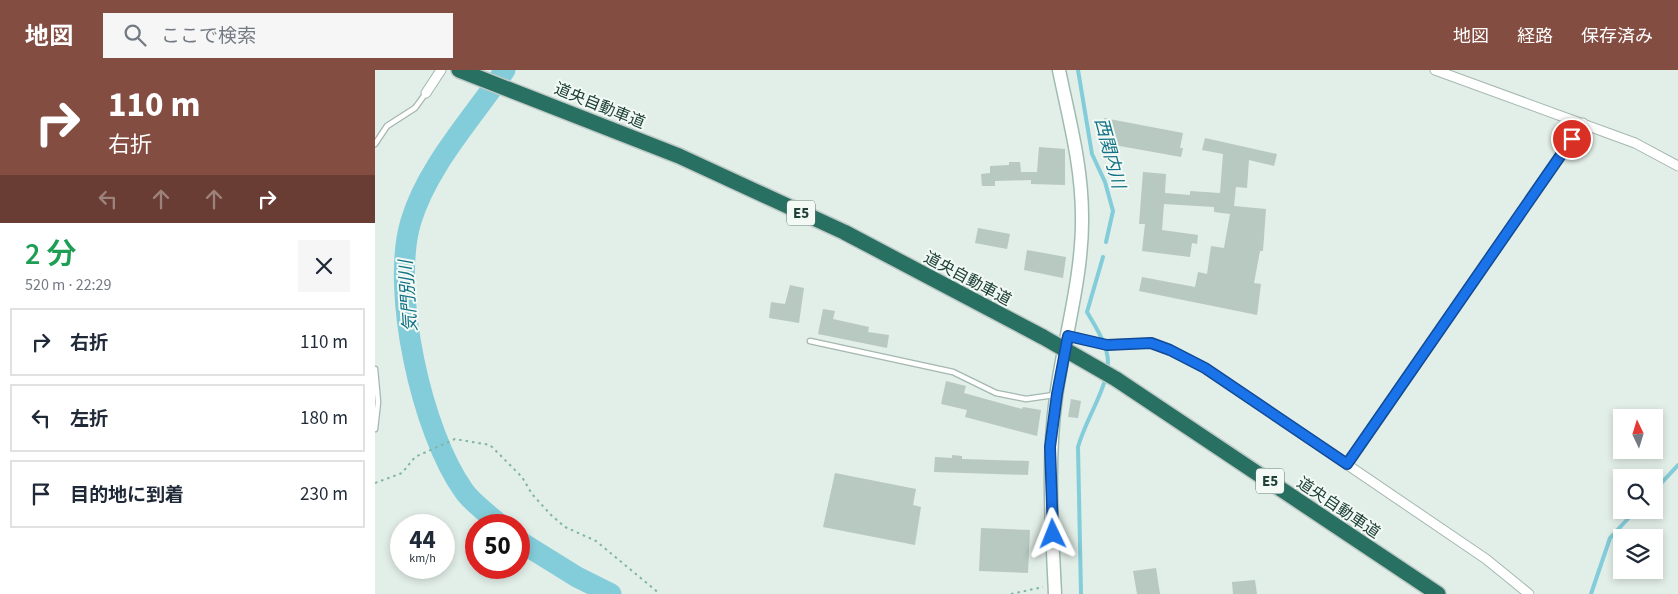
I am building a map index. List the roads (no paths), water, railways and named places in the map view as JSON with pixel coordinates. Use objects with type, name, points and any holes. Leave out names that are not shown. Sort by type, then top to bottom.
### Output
[{"type":"highway","name":"道央自動車道","points":[[459,70],[679,156],[844,232],[1043,337],[1116,379],[1432,591]]},
{"type":"main road","points":[[1055,589],[1050,447],[1057,394],[1068,336],[1082,218],[1080,167],[1059,70]]},
{"type":"street","points":[[426,93],[441,70]]},
{"type":"street","points":[[1435,70],[1635,143],[1678,166]]},
{"type":"street","points":[[1347,464],[1583,123]]},
{"type":"street","points":[[1068,336],[1107,345],[1151,343],[1170,350],[1205,368],[1486,559],[1529,594]]},
{"type":"lane","points":[[375,144],[387,126],[415,108],[426,93]]},
{"type":"lane","points":[[810,341],[953,372],[996,393],[1026,399],[1057,394]]},
{"type":"lane","points":[[375,369],[378,402],[375,429]]},
{"type":"waterway","name":"気門別川","points":[[487,514],[464,491],[449,466],[435,434],[423,398],[407,321],[406,250],[411,221],[428,181],[452,142],[505,70]]},
{"type":"waterway","name":"西関内川","points":[[1078,70],[1092,154],[1105,182],[1113,211],[1106,242]]},
{"type":"waterway","name":"西関内川","points":[[1103,257],[1087,312],[1106,348],[1107,370]]},
{"type":"waterway","name":"西関内川","points":[[1081,594],[1078,447],[1106,377]]},
{"type":"waterway","points":[[1663,481],[1678,465]]},
{"type":"waterway","points":[[1591,594],[1610,538],[1628,519]]},
{"type":"waterway","name":"気門別川","points":[[530,548],[577,577],[611,594]]}]
